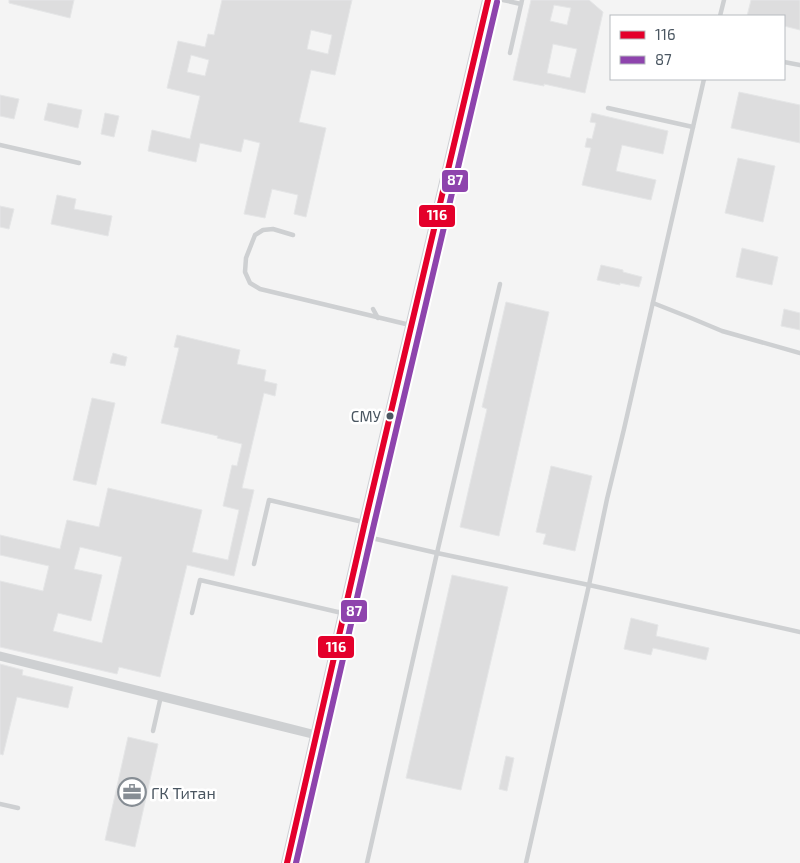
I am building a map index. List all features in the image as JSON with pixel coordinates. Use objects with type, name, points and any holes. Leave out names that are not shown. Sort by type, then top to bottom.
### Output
[{"type":"main road","points":[[287,863],[488,0]]},
{"type":"street","points":[[0,656],[316,735]]},
{"type":"lane","points":[[503,0],[521,2],[510,53]]},
{"type":"lane","points":[[720,15],[724,0]]},
{"type":"lane","points":[[785,62],[800,66]]},
{"type":"lane","points":[[526,863],[607,499],[704,80]]},
{"type":"lane","points":[[608,108],[693,128]]},
{"type":"lane","points":[[0,145],[79,163]]},
{"type":"lane","points":[[293,234],[273,229],[263,230],[255,235],[246,258],[244,272],[250,283],[260,289],[412,326]]},
{"type":"lane","points":[[367,863],[500,284]]},
{"type":"lane","points":[[653,303],[722,331],[800,353]]},
{"type":"lane","points":[[373,309],[378,318]]},
{"type":"lane","points":[[254,564],[269,500],[365,522]]},
{"type":"lane","points":[[362,536],[800,632]]},
{"type":"lane","points":[[192,613],[200,580],[344,613]]},
{"type":"lane","points":[[153,732],[161,696]]},
{"type":"lane","points":[[0,804],[18,808]]},
{"type":"building","points":[[9,0],[74,0],[70,18],[9,3]]},
{"type":"building","points":[[222,0],[352,0],[335,75],[311,70],[299,122],[326,128],[306,217],[294,214],[298,195],[272,189],[265,218],[244,214],[260,143],[244,139],[241,152],[200,143],[196,162],[148,151],[152,130],[190,139],[200,96],[167,88],[178,41],[205,47],[208,34],[214,35]],"holes":[[[311,30],[332,35],[328,54],[307,49]],[[191,55],[209,60],[205,76],[187,72]]]},
{"type":"building","points":[[531,0],[589,0],[603,12],[585,93],[544,84],[544,86],[513,80]],"holes":[[[554,5],[571,8],[567,25],[550,21]],[[553,44],[577,49],[570,78],[547,73]]]},
{"type":"building","points":[[751,0],[800,0],[800,30],[785,26],[785,15],[747,15]]},
{"type":"building","points":[[739,92],[800,105],[800,143],[731,128]]},
{"type":"building","points":[[0,95],[19,99],[14,119],[0,116]]},
{"type":"building","points":[[48,103],[82,110],[78,128],[44,120]]},
{"type":"building","points":[[105,113],[119,116],[114,137],[101,134]]},
{"type":"building","points":[[592,113],[668,131],[663,154],[622,145],[616,171],[656,180],[651,200],[582,185],[591,148],[585,147],[587,138],[592,139],[596,123],[590,122]]},
{"type":"building","points":[[738,158],[775,166],[763,222],[725,213]]},
{"type":"building","points":[[57,195],[76,199],[74,209],[112,216],[108,236],[51,224]]},
{"type":"building","points":[[0,206],[14,209],[9,229],[0,227]]},
{"type":"building","points":[[742,248],[778,257],[772,285],[736,277]]},
{"type":"building","points":[[601,265],[642,277],[639,287],[597,280]]},
{"type":"building","points":[[506,302],[549,312],[499,536],[460,527],[487,409],[482,407]]},
{"type":"building","points":[[784,309],[800,313],[800,330],[781,326]]},
{"type":"building","points":[[177,335],[240,350],[237,364],[266,370],[264,381],[277,384],[275,396],[264,393],[242,488],[254,490],[234,576],[187,565],[160,677],[119,667],[117,674],[0,647],[0,581],[43,591],[49,566],[0,555],[0,535],[60,549],[67,520],[99,527],[108,488],[202,510],[192,552],[228,560],[239,510],[223,506],[232,465],[237,466],[242,444],[217,438],[218,436],[161,423],[179,348],[174,347]],"holes":[[[80,547],[122,557],[102,643],[53,631],[58,613],[91,621],[102,575],[74,569]]]},
{"type":"building","points":[[113,353],[127,357],[125,366],[110,363]]},
{"type":"building","points":[[92,398],[115,403],[96,485],[73,480]]},
{"type":"building","points":[[551,466],[592,476],[575,551],[543,544],[546,534],[536,532]]},
{"type":"building","points":[[452,575],[508,587],[461,790],[406,778]]},
{"type":"building","points":[[631,618],[658,625],[656,636],[709,648],[706,660],[653,648],[651,655],[624,649]]},
{"type":"building","points":[[0,664],[23,670],[22,675],[73,687],[68,708],[17,697],[3,755],[0,754]]},
{"type":"building","points":[[128,737],[158,744],[135,847],[105,840]]},
{"type":"building","points":[[506,756],[514,758],[507,791],[499,789]]},
{"type":"transit line","name":"116","points":[[287,863],[488,0]]},
{"type":"transit line","name":"87","points":[[296,863],[497,2]]},
{"type":"place","name":"СМУ","points":[[390,416]]},
{"type":"place","name":"ГК Титан","points":[[132,792]]}]
